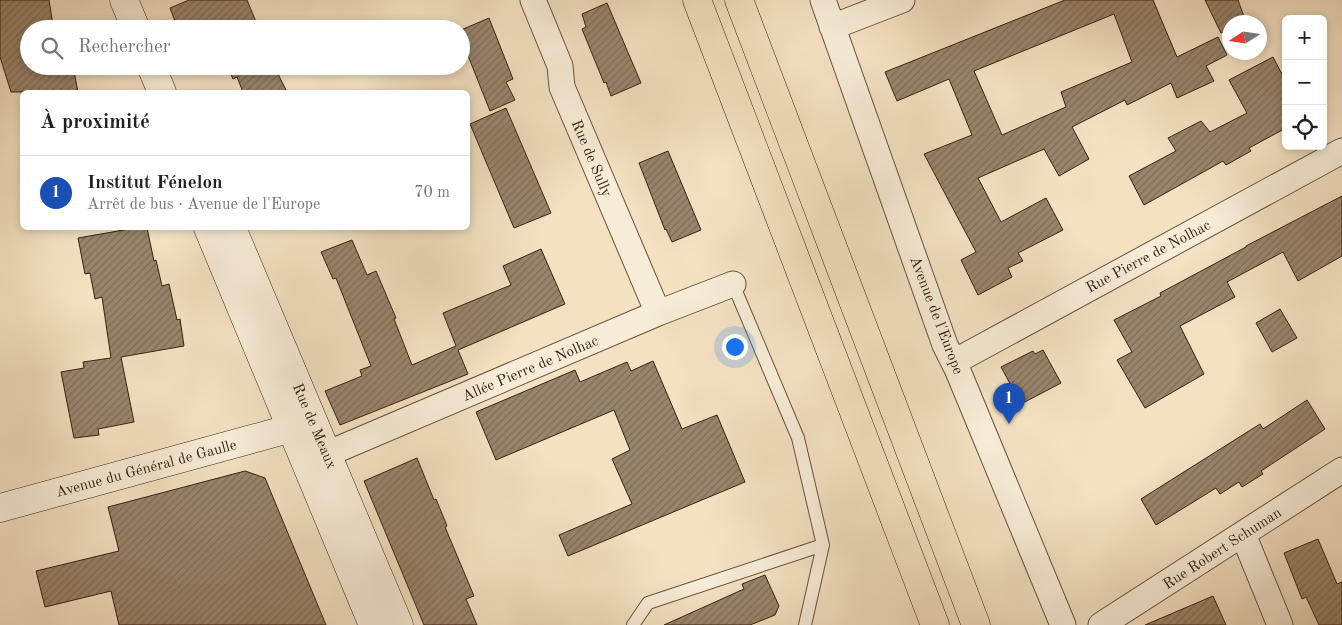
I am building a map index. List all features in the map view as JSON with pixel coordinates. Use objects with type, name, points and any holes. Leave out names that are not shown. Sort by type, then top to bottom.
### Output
[{"type":"highway","points":[[697,0],[935,625]]},
{"type":"highway","points":[[740,0],[976,625]]},
{"type":"main road","points":[[124,0],[132,20]]},
{"type":"main road","points":[[155,75],[161,90]]},
{"type":"main road","name":"Rue de Meaux","points":[[209,230],[373,625]]},
{"type":"main road","name":"Rue de Meaux","points":[[233,230],[399,625]]},
{"type":"main road","points":[[222,262],[240,278],[304,429],[327,454]]},
{"type":"main road","points":[[292,428],[317,462],[385,625]]},
{"type":"main road","name":"Avenue du Général de Gaulle","points":[[0,508],[292,428]]},
{"type":"street","name":"Rue de Sully","points":[[533,0],[560,66],[562,87],[658,314]]},
{"type":"street","name":"Avenue de l'Europe","points":[[823,0],[945,345],[954,362],[1063,625]]},
{"type":"street","points":[[832,27],[902,0]]},
{"type":"street","name":"Rue Pierre de Nolhac","points":[[954,362],[1342,151]]},
{"type":"street","name":"Allée Pierre de Nolhac","points":[[327,454],[733,284]]},
{"type":"street","name":"Rue Robert Schuman","points":[[1102,625],[1342,470]]},
{"type":"street","points":[[1243,534],[1280,625]]},
{"type":"lane","points":[[733,284],[798,438],[824,546],[805,625]]},
{"type":"lane","points":[[633,625],[648,604],[824,546]]},
{"type":"building","points":[[0,0],[49,0],[52,20],[20,20],[20,75],[75,75],[78,90],[20,90],[20,92],[11,92],[0,57]]},
{"type":"building","points":[[189,0],[247,0],[255,20],[175,20],[170,8]]},
{"type":"building","points":[[1065,0],[1153,0],[1177,57],[1218,37],[1222,45],[1222,58],[1206,66],[1214,81],[1177,98],[1171,83],[1127,105],[1125,100],[1072,127],[1089,159],[1059,176],[1044,149],[978,178],[1001,222],[1046,198],[1063,230],[1018,253],[1023,261],[1008,268],[1012,277],[978,295],[961,260],[976,252],[924,154],[972,135],[949,79],[897,101],[885,72]],"holes":[[[1114,14],[1132,62],[1061,92],[1066,107],[1002,135],[974,71]]]},
{"type":"building","points":[[1205,0],[1238,0],[1243,15],[1222,15],[1221,33]]},
{"type":"building","points":[[607,3],[641,83],[611,96],[582,29],[586,27],[582,14]]},
{"type":"building","points":[[489,18],[513,79],[506,82],[515,100],[490,111],[470,61],[470,26]]},
{"type":"building","points":[[1273,57],[1282,74],[1282,130],[1249,148],[1251,151],[1226,165],[1223,161],[1144,205],[1129,176],[1176,151],[1168,138],[1201,121],[1210,132],[1247,113],[1229,80]]},
{"type":"building","points":[[231,75],[278,75],[286,90],[242,90],[237,77],[233,79]]},
{"type":"building","points":[[506,108],[551,213],[514,228],[470,124]]},
{"type":"building","points":[[668,151],[701,230],[672,242],[665,230],[639,163]]},
{"type":"building","points":[[1342,196],[1342,256],[1298,281],[1283,252],[1227,282],[1235,297],[1180,326],[1204,374],[1145,408],[1117,360],[1132,352],[1114,320],[1161,296],[1160,293],[1246,246]]},
{"type":"building","points":[[124,230],[147,230],[162,286],[169,284],[177,320],[180,319],[184,346],[121,357],[134,422],[98,429],[99,435],[74,438],[61,372],[84,368],[83,362],[111,358],[102,297],[95,299],[90,273],[85,274],[78,238]]},
{"type":"building","points":[[352,240],[367,275],[376,271],[396,318],[394,319],[412,365],[456,346],[443,313],[511,285],[503,266],[541,249],[565,304],[458,350],[468,374],[340,425],[325,391],[362,376],[360,370],[371,366],[336,278],[333,279],[321,252]]},
{"type":"building","points":[[1280,309],[1297,338],[1272,352],[1256,323]]},
{"type":"building","points":[[1043,350],[1061,383],[1021,404],[1001,367],[1033,351],[1035,354]]},
{"type":"building","points":[[653,361],[682,429],[717,415],[745,482],[568,556],[559,535],[632,504],[612,459],[630,450],[614,410],[496,460],[476,412],[575,370],[580,382],[627,362],[631,371]]},
{"type":"building","points":[[1307,400],[1325,429],[1261,471],[1263,474],[1242,487],[1239,482],[1220,494],[1216,488],[1156,525],[1141,499],[1260,424],[1263,429]]},
{"type":"building","points":[[417,458],[434,500],[436,499],[447,526],[445,527],[474,596],[466,599],[477,625],[424,625],[364,481]]},
{"type":"building","points":[[245,471],[265,478],[326,625],[119,625],[111,591],[45,607],[36,571],[119,551],[108,507]]},
{"type":"building","points":[[1318,539],[1337,584],[1342,582],[1342,625],[1319,625],[1306,597],[1302,599],[1284,553]]},
{"type":"building","points":[[765,575],[779,606],[775,615],[750,625],[664,625],[744,589],[742,584]]},
{"type":"building","points":[[1213,596],[1226,625],[1145,625]]},
{"type":"place","name":"Institut Fénelon","points":[[1009,424]]}]
